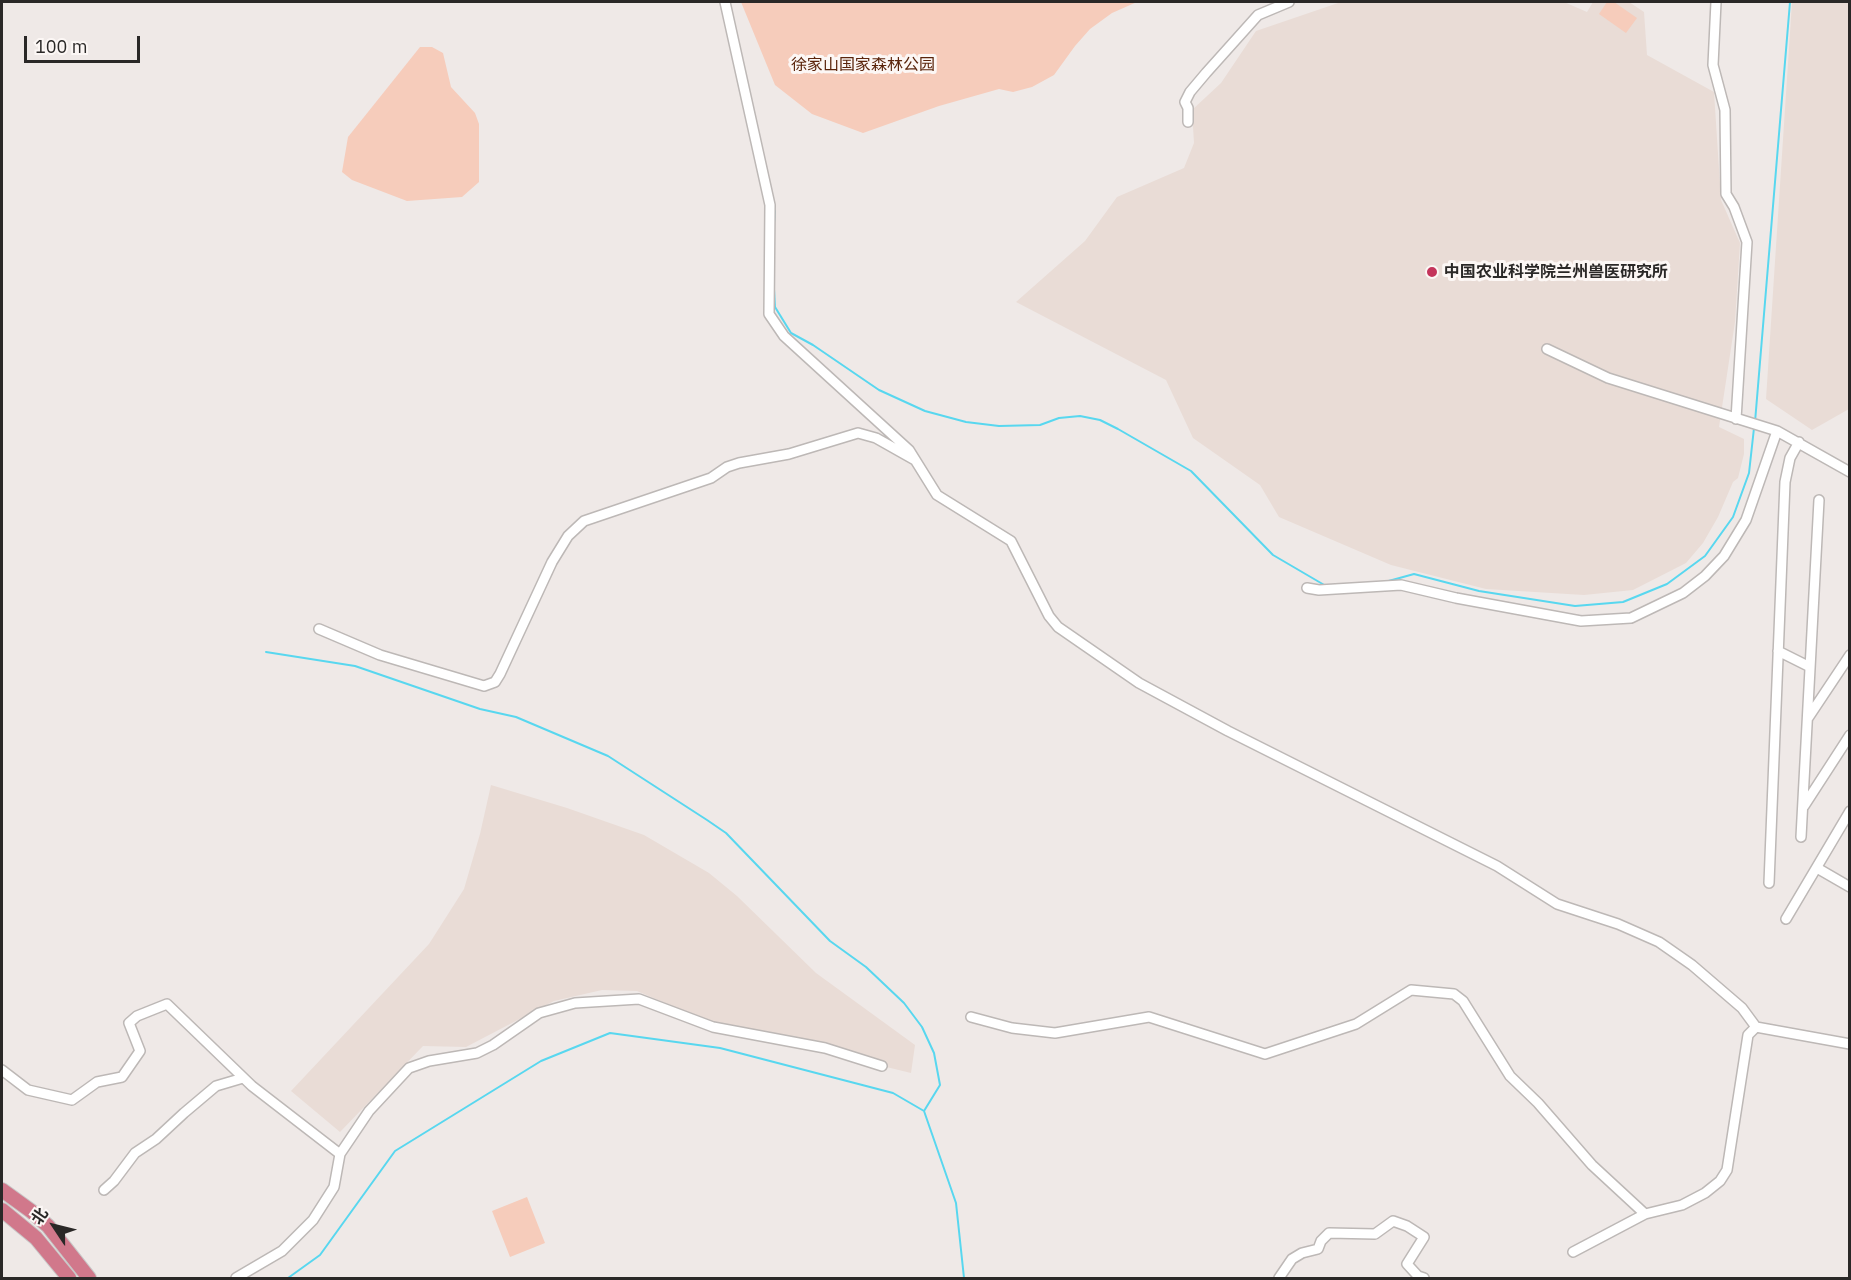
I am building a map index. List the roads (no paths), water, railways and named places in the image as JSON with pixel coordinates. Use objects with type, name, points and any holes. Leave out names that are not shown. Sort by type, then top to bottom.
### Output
[{"type":"highway","points":[[2,1190],[31,1211],[48,1227],[89,1278]]},
{"type":"highway","points":[[2,1210],[36,1238],[69,1278]]},
{"type":"street","points":[[725,2],[770,205],[769,314],[784,336],[909,450],[937,495],[1011,542],[1049,616],[1058,627],[1138,683],[1228,731],[1497,866],[1557,904],[1618,924],[1659,942],[1692,965],[1742,1008],[1756,1027],[1850,1044]]},
{"type":"street","points":[[1188,122],[1188,108],[1185,102],[1190,92],[1258,15],[1289,2]]},
{"type":"street","points":[[1716,2],[1713,64],[1725,110],[1726,194],[1734,207],[1747,242],[1741,420]]},
{"type":"street","points":[[1547,349],[1608,378],[1777,431],[1850,472]]},
{"type":"street","points":[[1307,588],[1319,590],[1401,585],[1456,598],[1581,621],[1631,618],[1683,593],[1705,576],[1724,556],[1746,520],[1777,431]]},
{"type":"street","points":[[319,629],[380,655],[484,686],[495,682],[552,562],[568,536],[584,521],[711,478],[740,463],[789,454],[858,433],[876,438],[916,461]]},
{"type":"street","points":[[1769,883],[1785,482],[1790,458],[1799,442]]},
{"type":"street","points":[[1801,837],[1819,500]]},
{"type":"street","points":[[1778,651],[1810,667]]},
{"type":"street","points":[[1807,720],[1850,655]]},
{"type":"street","points":[[1802,808],[1850,735]]},
{"type":"street","points":[[1786,919],[1850,811]]},
{"type":"street","points":[[1816,868],[1850,887]]},
{"type":"street","points":[[971,1017],[1012,1028],[1055,1033],[1149,1017],[1265,1054],[1356,1024],[1411,990],[1454,994],[1463,1001],[1510,1076],[1538,1103],[1592,1165],[1645,1214]]},
{"type":"street","points":[[236,1278],[282,1251],[313,1220],[334,1187],[340,1154],[369,1111],[409,1068],[429,1061],[477,1053],[493,1045],[538,1013],[575,1003],[639,999],[713,1027],[825,1048],[882,1066]]},
{"type":"street","points":[[2,1070],[28,1090],[72,1100],[97,1082],[122,1077],[140,1051],[129,1023],[137,1016],[167,1004],[243,1078],[292,1119],[340,1154]]},
{"type":"street","points":[[1573,1252],[1645,1214],[1682,1205],[1705,1193],[1720,1181],[1727,1170],[1748,1035],[1756,1027]]},
{"type":"street","points":[[104,1191],[135,1153],[156,1139],[216,1086],[243,1078]]},
{"type":"street","points":[[1279,1278],[1292,1259],[1302,1253],[1318,1249],[1321,1241],[1329,1233],[1375,1234],[1393,1221],[1407,1226],[1424,1237],[1407,1264],[1418,1276],[1424,1278]]},
{"type":"waterway","points":[[1755,422],[1790,2]]},
{"type":"waterway","points":[[774,223],[775,211]]},
{"type":"waterway","points":[[774,289],[775,307],[791,333],[813,345],[879,390],[925,411],[966,422],[999,426],[1040,425],[1059,418],[1080,416],[1100,420],[1118,429],[1191,471],[1273,555],[1326,586]]},
{"type":"waterway","points":[[1385,582],[1414,574],[1479,591],[1575,606],[1623,602],[1667,584],[1705,556],[1733,517],[1749,473],[1754,428]]},
{"type":"waterway","points":[[266,652],[355,666],[480,709],[516,717],[608,756],[726,833],[830,941],[866,967],[904,1003],[922,1027],[934,1053],[940,1085],[924,1111]]},
{"type":"waterway","points":[[288,1278],[320,1255],[395,1151],[541,1061],[610,1033],[720,1048],[893,1093],[924,1111],[956,1203],[964,1278]]},
{"type":"place","name":"中国农业科学院兰州兽医研究所","points":[[1432,272]]},
{"type":"park label","name":"徐家山国家森林公园","points":[[863,65]]}]
